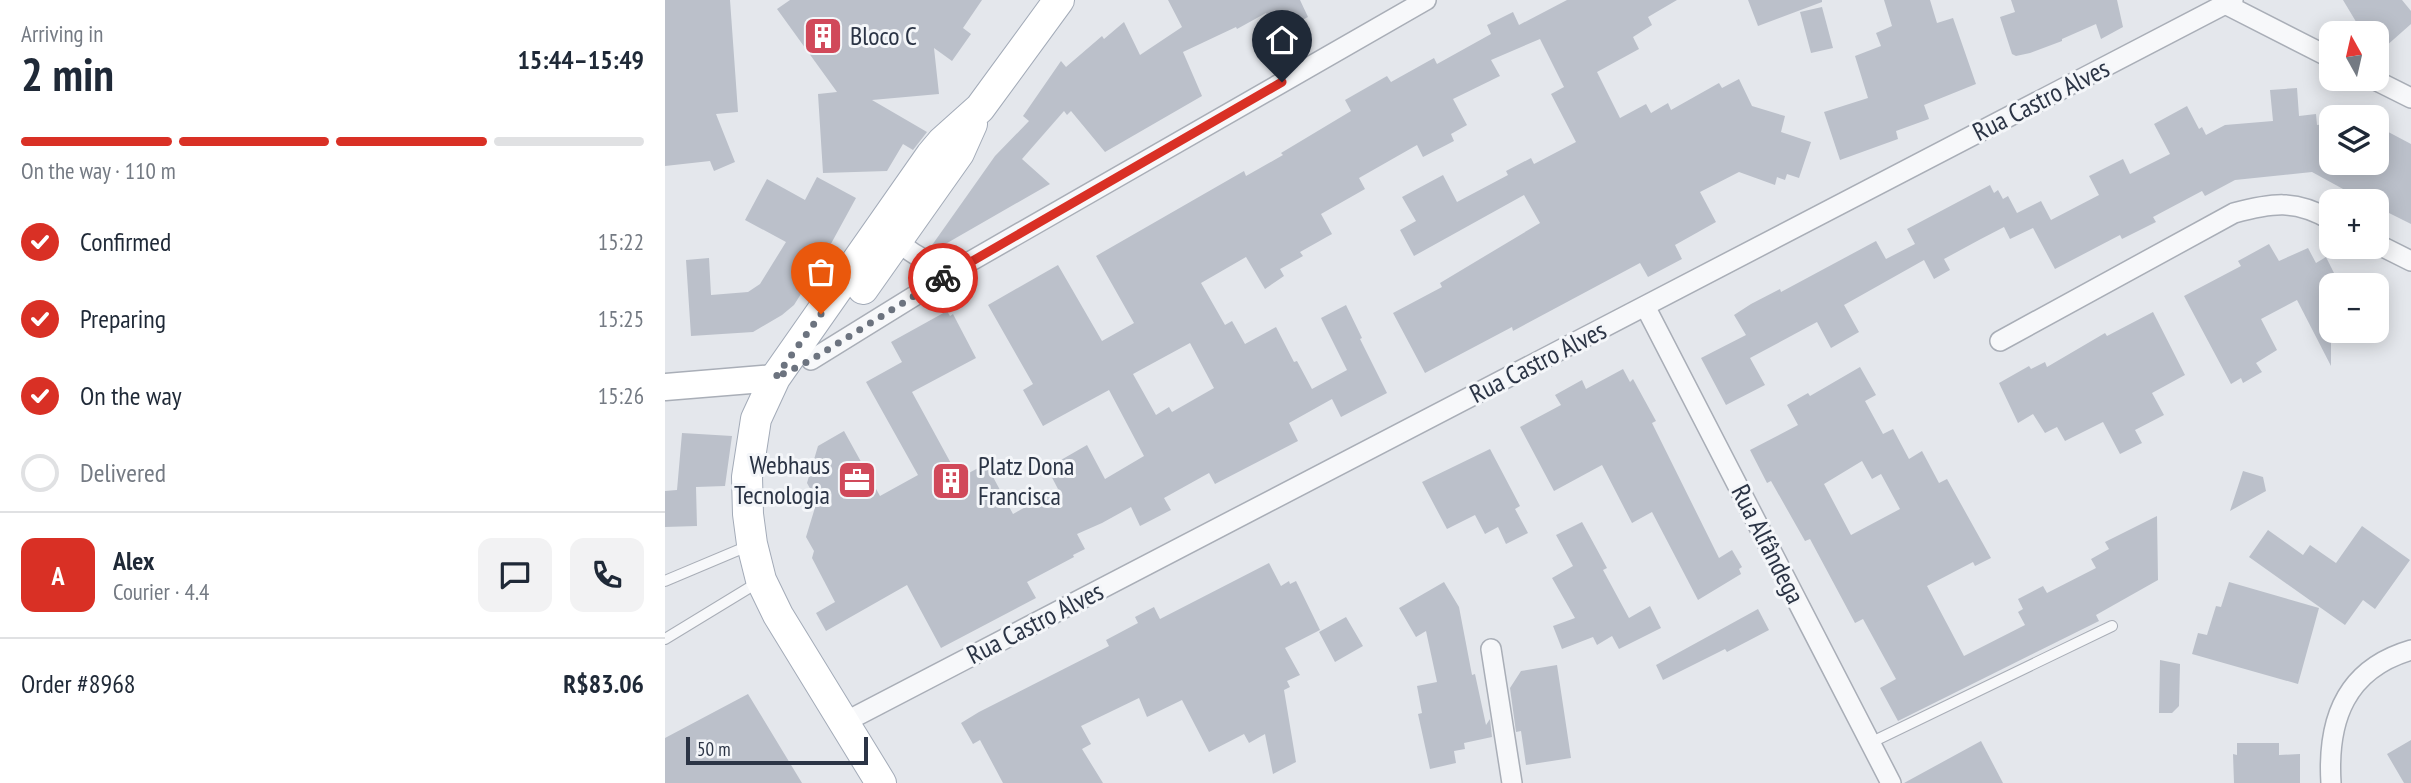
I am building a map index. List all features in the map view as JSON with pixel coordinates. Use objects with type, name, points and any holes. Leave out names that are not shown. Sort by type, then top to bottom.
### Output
[{"type":"main road","points":[[881,783],[778,615],[761,580],[748,514],[747,477],[755,419],[775,378],[958,153],[980,108],[1059,0]]},
{"type":"main road","points":[[748,514],[762,452],[773,425],[889,235]]},
{"type":"main road","points":[[665,387],[775,378],[811,360]]},
{"type":"street","points":[[811,360],[971,261],[1426,0]]},
{"type":"street","points":[[2229,2],[2319,51]]},
{"type":"street","name":"Rua Castro Alves","points":[[843,723],[2229,2]]},
{"type":"street","points":[[2389,87],[2411,98]]},
{"type":"street","points":[[2000,341],[2234,214],[2266,205],[2286,204],[2319,213]]},
{"type":"street","points":[[889,235],[912,255],[931,263],[951,265],[971,261]]},
{"type":"street","points":[[2389,250],[2411,261]]},
{"type":"street","name":"Rua Alfândega","points":[[1645,306],[1891,783]]},
{"type":"street","points":[[1491,649],[1512,783]]},
{"type":"street","points":[[2331,783],[2332,736],[2342,706],[2355,683],[2372,667],[2411,650]]},
{"type":"lane","points":[[665,581],[752,544]]},
{"type":"lane","points":[[665,639],[761,580]]},
{"type":"lane","points":[[1870,743],[2112,626]]},
{"type":"building","points":[[665,0],[730,0],[738,112],[716,114],[735,162],[714,171],[710,161],[665,166]]},
{"type":"building","points":[[790,0],[982,0],[963,28],[971,34],[952,61],[934,48],[939,94],[872,100],[927,132],[913,150],[903,144],[887,171],[823,173],[818,94],[837,92],[777,9]]},
{"type":"building","points":[[1168,0],[1300,0],[1308,17],[1289,27],[1287,22],[1274,29],[1266,13],[1237,29],[1236,27],[1183,52],[1202,96],[1105,152],[1071,111],[1067,115],[1064,111],[1022,159],[1050,184],[935,250],[930,248],[995,156],[1029,121],[1023,116],[1061,61],[1066,67],[1102,36],[1104,39],[1124,22],[1140,55],[1182,27]]},
{"type":"building","points":[[1567,0],[1677,0],[1648,17],[1652,25],[1633,37],[1639,49],[1597,72],[1620,118],[1646,104],[1651,113],[1668,103],[1671,110],[1719,83],[1722,88],[1739,79],[1752,106],[1785,116],[1781,132],[1811,142],[1799,178],[1787,174],[1785,180],[1777,177],[1775,185],[1739,172],[1700,192],[1716,222],[1675,245],[1682,259],[1648,277],[1640,263],[1513,331],[1512,327],[1425,373],[1393,313],[1442,287],[1440,283],[1540,223],[1524,195],[1414,256],[1400,230],[1416,221],[1402,197],[1443,175],[1457,202],[1508,175],[1506,171],[1531,158],[1534,164],[1576,142],[1551,94],[1564,87],[1540,39],[1491,60],[1500,76],[1453,99],[1467,125],[1451,134],[1454,141],[1423,157],[1417,145],[1359,178],[1365,189],[1321,214],[1332,234],[1300,252],[1303,256],[1280,269],[1284,276],[1265,289],[1246,257],[1201,283],[1225,325],[1232,321],[1245,344],[1276,327],[1312,389],[1347,370],[1321,318],[1346,305],[1387,393],[1341,417],[1332,399],[1289,423],[1298,441],[1215,484],[1209,473],[1164,498],[1171,510],[1140,526],[1131,507],[1077,534],[1085,549],[1027,582],[1036,598],[941,648],[907,585],[826,631],[816,613],[835,602],[812,558],[814,551],[806,537],[817,501],[807,483],[818,446],[844,431],[880,496],[918,475],[866,382],[902,362],[891,342],[947,311],[950,316],[953,314],[976,358],[912,392],[959,478],[986,464],[1013,514],[1058,489],[1047,468],[1087,445],[1105,479],[1144,456],[1109,390],[1043,426],[1023,390],[1033,384],[988,305],[1058,265],[1102,341],[1134,323],[1096,256],[1244,171],[1246,176],[1283,155],[1281,153],[1351,111],[1345,100],[1387,76],[1391,82],[1434,58],[1437,64],[1491,34],[1487,25],[1513,12],[1519,25]],"holes":[[[1190,343],[1214,388],[1172,412],[1169,407],[1156,415],[1133,374]]]},
{"type":"building","points":[[1748,0],[1822,0],[1822,2],[1758,26]]},
{"type":"building","points":[[1884,0],[1930,0],[1937,23],[1953,18],[1976,84],[1924,105],[1929,119],[1896,131],[1898,139],[1840,160],[1824,112],[1868,98],[1855,56],[1881,46],[1876,33],[1892,26]]},
{"type":"building","points":[[2011,0],[2117,0],[2123,27],[2101,39],[2096,24],[2062,41],[2016,56],[2012,54],[2000,17],[2015,12]]},
{"type":"building","points":[[2343,0],[2402,0],[2411,11],[2411,24],[2389,43],[2389,21],[2356,21]]},
{"type":"building","points":[[1822,7],[1833,48],[1811,53],[1800,12]]},
{"type":"building","points":[[2297,88],[2299,116],[2316,114],[2319,125],[2319,175],[2389,175],[2389,132],[2411,144],[2411,224],[2389,213],[2389,189],[2343,189],[2312,172],[2235,180],[2205,196],[2202,191],[2153,217],[2156,222],[2122,239],[2120,235],[2055,269],[2033,228],[2010,239],[2004,227],[1944,259],[1950,270],[1934,279],[1924,260],[1844,305],[1859,332],[1831,348],[1817,322],[1750,358],[1765,385],[1726,405],[1701,358],[1746,335],[1734,315],[1751,304],[1780,289],[1781,292],[1876,241],[1886,259],[1915,244],[1907,229],[1990,185],[1994,193],[1998,190],[2003,199],[2008,196],[2017,213],[2041,201],[2051,220],[2099,195],[2089,176],[2123,159],[2130,174],[2170,154],[2154,124],[2187,106],[2199,129],[2202,127],[2206,135],[2225,125],[2273,121],[2270,90]]},
{"type":"building","points":[[817,177],[856,198],[794,305],[753,332],[691,336],[686,260],[709,258],[711,295],[748,292],[760,284],[786,242],[745,220],[767,179],[805,200]]},
{"type":"building","points":[[2269,244],[2279,261],[2308,248],[2316,263],[2327,259],[2334,273],[2319,273],[2319,343],[2297,300],[2261,319],[2277,350],[2256,363],[2262,372],[2243,383],[2241,378],[2231,384],[2184,296],[2241,266],[2238,261]]},
{"type":"building","points":[[2153,312],[2185,375],[2152,393],[2164,415],[2135,430],[2142,443],[2120,454],[2103,422],[2065,441],[2057,427],[2045,433],[2033,414],[2018,423],[1999,383],[2029,366],[2031,369],[2045,362],[2047,367],[2105,333],[2107,336]]},
{"type":"building","points":[[2319,343],[2331,343],[2331,366]]},
{"type":"building","points":[[1860,367],[1876,395],[1865,401],[1883,434],[1893,429],[1909,459],[1922,451],[1939,483],[1947,479],[1991,558],[1975,566],[1973,562],[1927,586],[1964,656],[2025,625],[2018,612],[2023,609],[2018,599],[2043,586],[2047,593],[2096,568],[2091,559],[2109,549],[2105,542],[2157,516],[2158,580],[2096,615],[2099,621],[1898,721],[1880,688],[1896,679],[1863,619],[1855,623],[1810,539],[1805,541],[1771,481],[1767,483],[1750,450],[1798,425],[1787,405],[1808,393],[1810,396]],"holes":[[[1862,461],[1872,479],[1881,474],[1900,509],[1851,535],[1824,484]]]},
{"type":"building","points":[[1623,369],[1630,382],[1633,379],[1656,421],[1652,423],[1719,558],[1732,550],[1742,567],[1739,569],[1741,574],[1698,600],[1652,512],[1632,523],[1602,465],[1554,491],[1520,427],[1561,405],[1555,395],[1582,380],[1586,389]]},
{"type":"building","points":[[682,433],[732,436],[725,486],[696,487],[697,526],[665,527],[665,491],[677,490]]},
{"type":"building","points":[[1490,449],[1520,506],[1515,509],[1528,533],[1506,544],[1498,527],[1485,534],[1475,515],[1447,529],[1422,482]]},
{"type":"building","points":[[2243,471],[2263,477],[2266,491],[2230,511]]},
{"type":"building","points":[[1582,522],[1607,568],[1603,570],[1629,618],[1650,606],[1661,628],[1619,649],[1612,636],[1597,645],[1593,637],[1562,649],[1553,626],[1575,618],[1552,578],[1573,566],[1556,535]]},
{"type":"building","points":[[2362,526],[2410,560],[2375,609],[2363,600],[2345,625],[2249,557],[2268,530],[2303,555],[2310,545],[2336,563]]},
{"type":"building","points":[[1269,563],[1281,586],[1289,581],[1290,584],[1296,581],[1320,630],[1285,648],[1300,675],[1287,681],[1290,687],[1284,690],[1296,762],[1273,774],[1265,734],[1249,743],[1244,734],[1209,752],[1182,700],[1147,717],[1139,698],[1081,726],[1091,744],[1082,749],[1103,783],[1003,783],[980,740],[973,744],[961,723],[1109,646],[1106,640],[1138,623],[1135,617],[1154,607],[1160,619]]},
{"type":"building","points":[[1444,582],[1459,607],[1472,675],[1475,674],[1486,725],[1490,719],[1492,737],[1464,743],[1465,749],[1454,751],[1456,763],[1430,769],[1418,714],[1422,713],[1417,686],[1437,682],[1426,631],[1416,637],[1399,608]]},
{"type":"building","points":[[2229,582],[2319,608],[2298,684],[2192,654],[2198,633],[2207,635],[2216,606],[2221,607]]},
{"type":"building","points":[[1758,609],[1769,630],[1663,680],[1656,665]]},
{"type":"building","points":[[1346,617],[1363,646],[1335,662],[1319,632]]},
{"type":"building","points":[[2160,660],[2180,664],[2179,706],[2172,713],[2159,713]]},
{"type":"building","points":[[1557,665],[1571,758],[1526,765],[1521,731],[1516,732],[1510,688],[1521,671]]},
{"type":"building","points":[[748,694],[802,783],[665,783],[665,738]]},
{"type":"building","points":[[2411,740],[2411,783],[2404,783],[2387,754]]},
{"type":"building","points":[[1981,741],[2003,783],[1904,783]]},
{"type":"building","points":[[2237,743],[2279,743],[2279,755],[2300,754],[2300,783],[2234,783],[2233,754],[2237,755]]},
{"type":"way so far","points":[[821,314],[775,378],[811,360],[943,278]]},
{"type":"place","name":"Bloco C","points":[[823,36]]},
{"type":"place","name":"Webhaus Tecnologia","points":[[857,480]]},
{"type":"place","name":"Platz Dona Francisca","points":[[951,481]]},
{"type":"route","points":[[943,278],[1282,82]]}]
